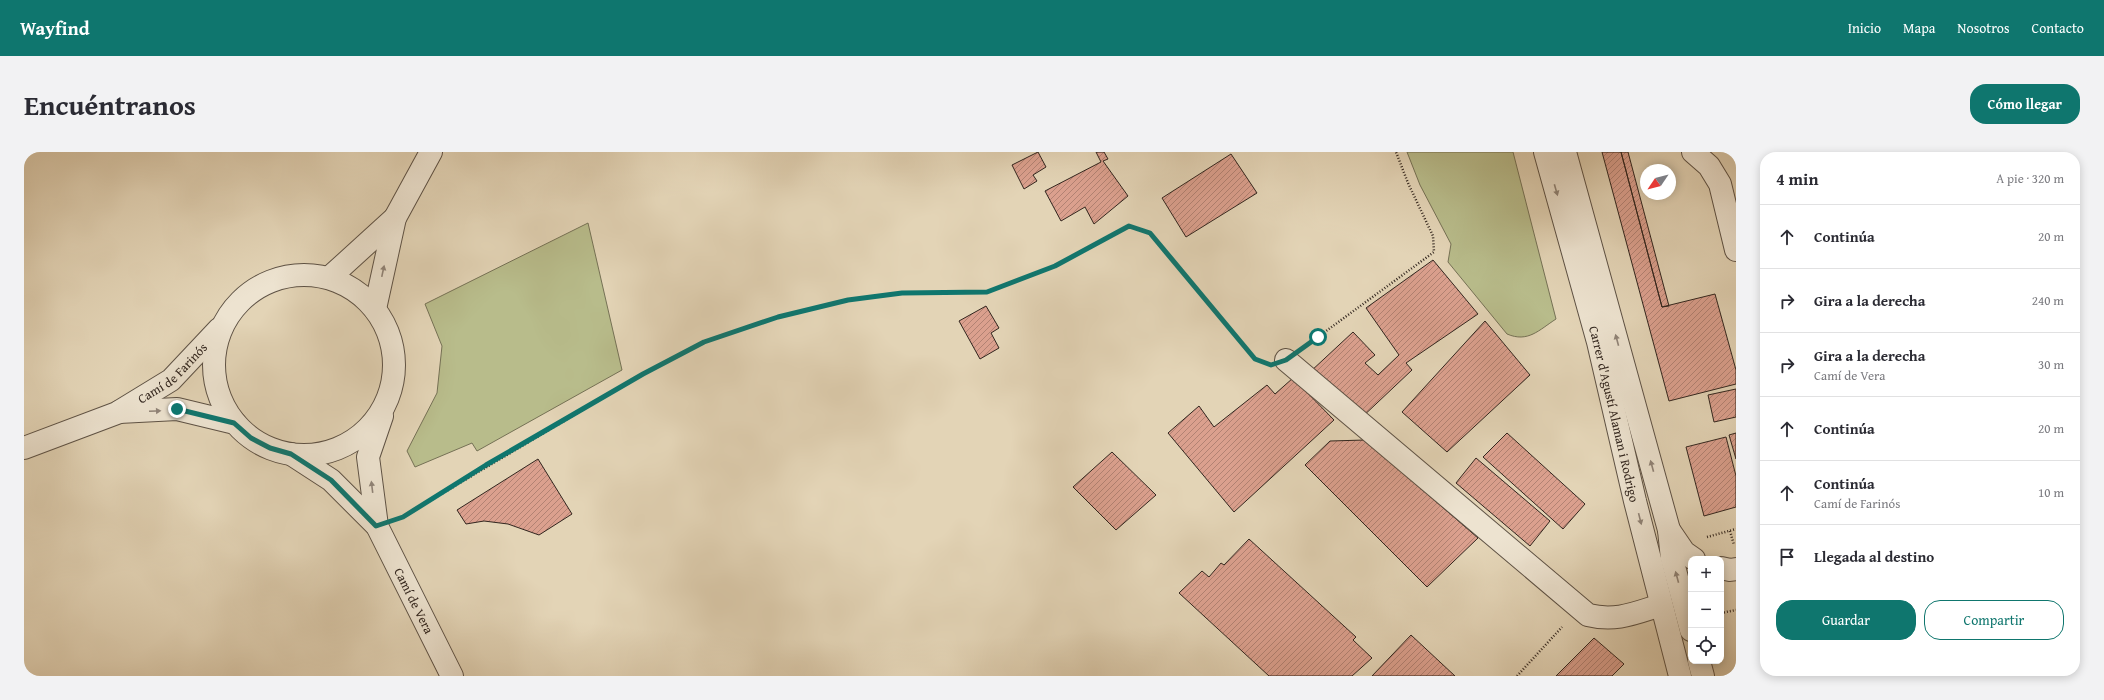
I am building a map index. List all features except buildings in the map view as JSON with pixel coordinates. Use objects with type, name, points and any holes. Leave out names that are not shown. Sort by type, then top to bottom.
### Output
[{"type":"street","points":[[375,309],[395,218],[431,152]]},
{"type":"street","name":"Carrer d'Agustí Alaman i Rodrigo","points":[[1545,152],[1598,342],[1677,666]]},
{"type":"street","name":"Carrer d'Agustí Alaman i Rodrigo","points":[[1565,152],[1669,530],[1672,559],[1688,611]]},
{"type":"street","points":[[1693,152],[1709,166],[1720,184],[1736,250]]},
{"type":"street","points":[[329,278],[395,218]]},
{"type":"street","name":"Camí de Vera","points":[[222,326],[236,304],[261,285],[279,278],[304,274],[329,278],[354,290],[375,309],[388,331],[393,355],[393,379],[368,457],[376,526]]},
{"type":"street","points":[[222,326],[214,350],[214,376],[221,401],[234,423],[251,438],[270,448],[291,454],[320,454],[347,444],[370,427],[386,403]]},
{"type":"street","name":"Camí de Farinós","points":[[24,448],[116,413],[171,380],[222,326]]},
{"type":"street","points":[[1286,360],[1588,615],[1604,618],[1617,618],[1661,605]]},
{"type":"street","name":"Camí de Farinós","points":[[116,413],[177,409],[234,423]]},
{"type":"street","name":"Camí de Vera","points":[[291,454],[331,480],[376,526],[452,676]]},
{"type":"street","points":[[1669,530],[1684,552],[1690,556]]},
{"type":"street","points":[[1688,621],[1683,631],[1683,644],[1691,676]]},
{"type":"street","points":[[1700,664],[1703,676]]},
{"type":"street","points":[[1665,676],[1677,666]]},
{"type":"path","points":[[376,526],[403,517],[486,465],[623,386],[704,342],[778,317],[848,300],[902,293],[987,292],[1055,266],[1129,226],[1150,233],[1255,359],[1271,365],[1286,360],[1434,252],[1433,236],[1408,183],[1396,152]]},
{"type":"path","points":[[1517,676],[1580,607]]},
{"type":"path","points":[[1724,612],[1736,610]]},
{"type":"green space","points":[[1407,152],[1513,152],[1556,319],[1539,331],[1527,336],[1521,337],[1507,334],[1448,262],[1451,244],[1420,185]]},
{"type":"green space","points":[[588,223],[622,370],[477,451],[472,443],[415,467],[407,451],[437,393],[442,346],[425,304]]},
{"type":"route","points":[[177,409],[234,423],[251,438],[270,448],[291,454],[331,480],[376,526],[403,517],[486,465],[643,374],[704,342],[778,317],[848,300],[902,293],[987,292],[1055,266],[1129,226],[1150,233],[1255,359],[1271,365],[1286,360],[1318,337]]}]
